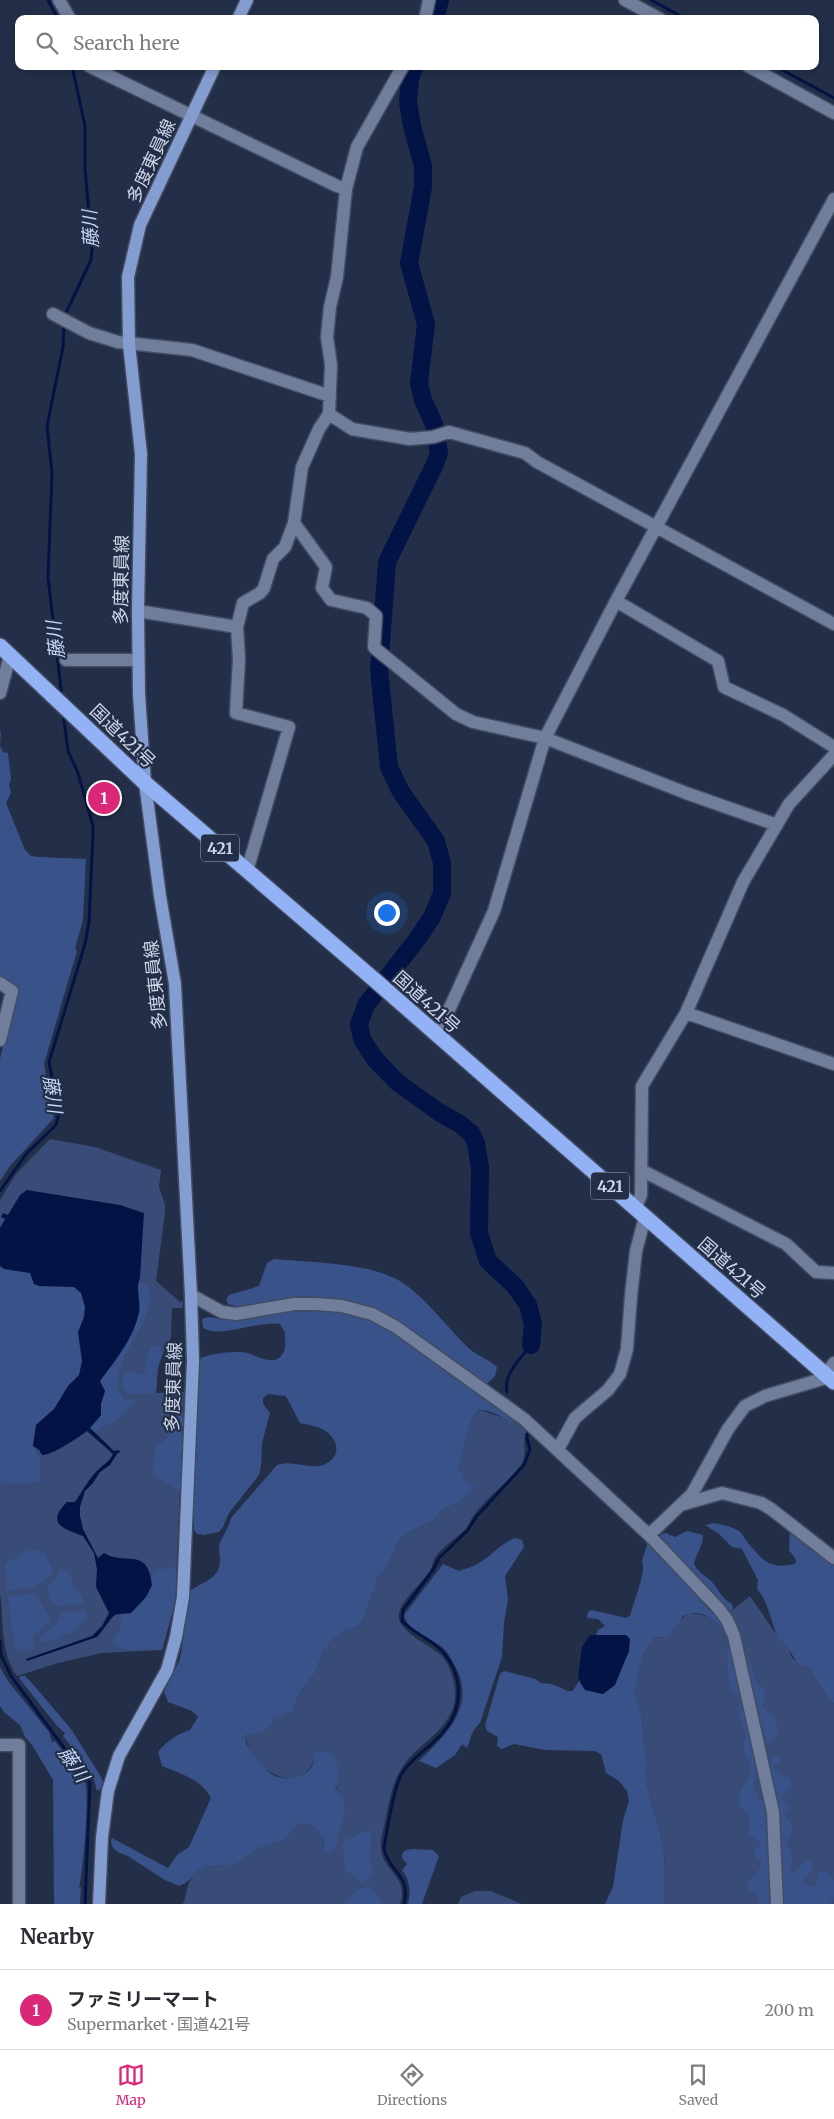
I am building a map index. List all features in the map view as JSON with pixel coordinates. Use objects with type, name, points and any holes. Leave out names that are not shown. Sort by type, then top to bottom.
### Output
[{"type":"highway","name":"国道421号","points":[[5,651],[145,783],[640,1213],[831,1374]]},
{"type":"main road","points":[[240,15],[247,0]]},
{"type":"main road","name":"多度東員線","points":[[99,1904],[102,1837],[108,1791],[118,1756],[167,1670],[176,1637],[183,1597],[193,1361],[176,984],[160,896],[145,783],[138,660],[141,454],[128,344],[128,277],[140,225],[213,70]]},
{"type":"street","points":[[60,0],[68,15]]},
{"type":"street","points":[[426,15],[429,0]]},
{"type":"street","points":[[625,0],[653,15]]},
{"type":"street","points":[[97,70],[346,189]]},
{"type":"street","points":[[247,871],[289,727],[236,712],[239,659],[237,628],[243,603],[260,593],[264,588],[273,559],[285,547],[294,523],[302,467],[319,429],[329,414],[330,365],[327,337],[330,306],[337,277],[346,189],[356,147],[401,70]]},
{"type":"street","points":[[755,70],[834,113]]},
{"type":"street","points":[[436,1036],[494,911],[506,876],[545,738],[616,601],[834,199]]},
{"type":"street","points":[[55,315],[90,333],[128,344],[192,350],[330,396]]},
{"type":"street","points":[[329,414],[352,429],[410,439],[449,432],[525,453],[537,462],[834,624]]},
{"type":"street","points":[[294,523],[326,567],[322,588],[331,600],[367,608],[376,616],[374,647],[456,714],[473,722],[545,738],[686,793],[777,825]]},
{"type":"street","points":[[616,601],[718,661],[724,687],[783,715],[834,747]]},
{"type":"street","points":[[138,611],[237,628]]},
{"type":"street","points":[[0,693],[5,651]]},
{"type":"street","points":[[66,660],[138,660]]},
{"type":"street","points":[[558,1449],[575,1418],[608,1390],[620,1374],[627,1349],[630,1296],[640,1213],[642,1086],[686,1013],[744,882],[789,804],[834,755]]},
{"type":"street","points":[[0,983],[12,991],[0,1040]]},
{"type":"street","points":[[686,1013],[834,1064]]},
{"type":"street","points":[[641,1170],[786,1244],[816,1272],[820,1274],[834,1273]]},
{"type":"street","points":[[191,1295],[222,1312],[236,1314],[294,1304],[342,1306],[372,1314],[396,1328],[524,1419],[649,1535],[719,1609],[727,1620],[734,1636],[774,1812],[777,1904]]},
{"type":"street","points":[[649,1535],[684,1504],[692,1494],[733,1421],[745,1406],[765,1396],[831,1374]]},
{"type":"street","points":[[684,1504],[722,1492],[761,1503],[834,1558]]},
{"type":"street","points":[[0,1745],[19,1745],[20,1904]]},
{"type":"shaded area","points":[[0,746],[3,752],[8,753],[11,779],[9,785],[11,793],[6,803],[25,850],[31,856],[86,859],[83,920],[75,949],[77,951],[44,1064],[54,1118],[10,1166],[0,1181],[0,1059],[16,990],[0,977]]},
{"type":"shaded area","points":[[50,1139],[95,1147],[161,1170],[159,1187],[165,1205],[165,1212],[156,1281],[180,1302],[183,1301],[182,1308],[172,1308],[171,1336],[169,1344],[159,1359],[156,1393],[184,1392],[175,1602],[162,1650],[102,1653],[58,1663],[17,1676],[5,1647],[0,1594],[0,1200],[16,1174]]},
{"type":"shaded area","points":[[27,1190],[120,1205],[144,1213],[138,1286],[139,1313],[128,1341],[100,1381],[105,1391],[101,1404],[101,1415],[90,1428],[114,1451],[119,1450],[120,1452],[110,1465],[100,1472],[85,1491],[80,1507],[80,1516],[83,1529],[98,1558],[104,1553],[112,1557],[141,1561],[146,1565],[150,1573],[152,1585],[146,1597],[131,1613],[114,1616],[97,1637],[27,1661],[26,1659],[92,1636],[102,1626],[109,1613],[96,1587],[97,1569],[94,1553],[83,1536],[69,1531],[57,1521],[61,1509],[67,1502],[75,1502],[92,1477],[113,1454],[87,1431],[65,1446],[46,1455],[42,1455],[33,1446],[36,1425],[54,1409],[68,1386],[79,1375],[82,1361],[78,1332],[84,1317],[85,1307],[81,1293],[74,1287],[39,1286],[34,1284],[30,1273],[4,1269],[0,1266],[0,1228],[5,1219],[1,1217],[3,1213],[8,1215],[20,1195]]},
{"type":"shaded area","points":[[274,1259],[352,1266],[382,1273],[394,1278],[424,1301],[472,1351],[497,1367],[495,1376],[487,1384],[412,1330],[372,1309],[350,1302],[318,1297],[240,1307],[228,1304],[226,1299],[229,1295],[259,1286],[267,1263]]},
{"type":"shaded area","points":[[0,1266],[4,1269],[31,1273],[39,1286],[74,1287],[81,1293],[85,1307],[78,1337],[82,1361],[81,1370],[54,1409],[35,1428],[33,1446],[40,1459],[40,1481],[35,1483],[1,1483],[0,1481]]},
{"type":"shaded area","points":[[139,1283],[145,1284],[150,1295],[148,1309],[125,1356],[119,1372],[118,1386],[124,1399],[137,1400],[119,1418],[94,1432],[90,1428],[100,1418],[101,1402],[105,1394],[100,1381],[130,1337],[135,1325],[140,1299]]},
{"type":"shaded area","points":[[304,1309],[346,1312],[363,1317],[378,1325],[404,1339],[514,1418],[514,1422],[507,1421],[494,1413],[482,1410],[479,1410],[472,1418],[458,1471],[462,1473],[464,1480],[475,1487],[458,1503],[442,1510],[433,1521],[410,1532],[399,1540],[387,1567],[375,1581],[375,1589],[362,1621],[357,1627],[347,1630],[331,1641],[322,1655],[315,1674],[301,1690],[292,1712],[274,1719],[269,1727],[263,1731],[246,1734],[247,1745],[253,1755],[270,1773],[280,1778],[294,1778],[307,1772],[312,1767],[314,1752],[322,1751],[333,1755],[338,1771],[335,1787],[342,1795],[345,1811],[335,1850],[323,1852],[324,1839],[318,1834],[315,1827],[299,1824],[281,1841],[255,1850],[233,1865],[203,1868],[196,1872],[187,1882],[179,1886],[163,1879],[128,1856],[121,1854],[113,1848],[111,1842],[112,1838],[168,1868],[178,1854],[189,1847],[211,1798],[207,1791],[196,1782],[162,1766],[158,1752],[172,1738],[190,1730],[198,1717],[192,1711],[168,1702],[164,1692],[180,1659],[191,1590],[215,1575],[220,1565],[219,1545],[231,1518],[277,1465],[288,1463],[314,1466],[324,1465],[336,1453],[336,1444],[331,1436],[319,1428],[300,1423],[286,1396],[268,1394],[263,1398],[263,1404],[270,1413],[262,1443],[259,1475],[229,1513],[219,1532],[204,1535],[197,1534],[194,1530],[194,1466],[199,1362],[201,1358],[210,1355],[236,1352],[276,1360],[285,1349],[285,1332],[280,1324],[261,1324],[230,1331],[211,1331],[203,1328],[202,1319],[208,1317],[232,1320]]},
{"type":"shaded area","points":[[152,1346],[158,1346],[163,1353],[157,1370],[156,1393],[128,1394],[122,1383],[125,1371],[139,1374],[145,1372],[148,1353]]},
{"type":"shaded area","points":[[177,1408],[183,1412],[181,1490],[176,1490],[169,1483],[164,1483],[153,1473],[154,1446],[167,1438],[170,1415]]},
{"type":"shaded area","points":[[480,1410],[504,1418],[507,1421],[514,1418],[528,1429],[525,1438],[524,1456],[521,1465],[479,1508],[466,1528],[439,1552],[429,1572],[400,1609],[399,1619],[402,1625],[414,1637],[437,1652],[444,1659],[455,1687],[455,1702],[443,1725],[406,1762],[399,1773],[391,1796],[381,1847],[387,1865],[401,1885],[400,1904],[183,1904],[189,1883],[196,1872],[206,1867],[239,1862],[255,1849],[288,1834],[297,1825],[306,1824],[315,1827],[318,1834],[324,1839],[323,1852],[342,1795],[315,1758],[307,1771],[297,1777],[285,1778],[274,1774],[263,1767],[254,1757],[248,1745],[246,1734],[279,1716],[292,1712],[301,1690],[315,1674],[322,1655],[331,1641],[347,1630],[357,1627],[362,1621],[375,1589],[375,1581],[387,1567],[399,1540],[410,1532],[433,1521],[442,1510],[458,1503],[474,1487],[464,1480],[458,1471],[472,1418]]},
{"type":"shaded area","points":[[714,1523],[739,1531],[759,1556],[774,1565],[795,1564],[796,1560],[789,1550],[790,1528],[834,1560],[834,1704],[828,1698],[808,1666],[800,1665],[778,1637],[766,1604],[757,1589],[758,1580],[742,1549],[732,1547],[719,1534],[705,1525]]},
{"type":"shaded area","points":[[687,1531],[703,1535],[694,1564],[712,1582],[723,1597],[732,1604],[733,1609],[729,1613],[660,1538],[661,1534],[666,1533],[675,1537]]},
{"type":"shaded area","points":[[515,1538],[522,1540],[524,1547],[505,1576],[508,1599],[504,1623],[502,1657],[480,1723],[473,1732],[467,1748],[462,1744],[455,1755],[436,1768],[419,1761],[439,1741],[455,1719],[460,1707],[462,1694],[461,1680],[446,1651],[414,1630],[406,1621],[404,1615],[443,1564],[459,1571],[476,1565]]},
{"type":"shaded area","points":[[648,1542],[718,1616],[728,1638],[710,1618],[697,1613],[690,1614],[683,1616],[669,1637],[654,1638],[645,1652],[634,1690],[641,1712],[647,1765],[647,1785],[663,1845],[665,1904],[605,1904],[613,1887],[623,1820],[629,1801],[627,1791],[619,1781],[606,1773],[601,1754],[594,1751],[545,1750],[514,1744],[502,1749],[497,1746],[498,1737],[487,1731],[485,1725],[500,1674],[504,1671],[535,1679],[541,1683],[552,1684],[568,1691],[573,1691],[579,1681],[585,1690],[603,1694],[626,1635],[596,1635],[598,1630],[605,1626],[598,1619],[587,1618],[588,1612],[592,1610],[626,1618],[630,1616],[643,1572],[642,1561]]},
{"type":"shaded area","points":[[32,1550],[44,1552],[54,1572],[36,1587],[7,1591],[5,1564],[24,1552]]},
{"type":"shaded area","points":[[174,1567],[177,1571],[175,1602],[162,1650],[129,1650],[117,1647],[112,1643],[120,1629],[121,1615],[136,1608],[145,1598],[157,1570]]},
{"type":"shaded area","points":[[59,1571],[68,1571],[74,1586],[82,1597],[83,1604],[58,1606],[51,1603],[47,1587],[57,1577]]},
{"type":"shaded area","points":[[32,1593],[37,1596],[51,1620],[33,1636],[34,1647],[21,1652],[15,1648],[8,1597]]},
{"type":"shaded area","points":[[750,1596],[781,1641],[788,1647],[792,1658],[808,1666],[828,1698],[834,1704],[834,1904],[665,1904],[663,1845],[647,1784],[647,1765],[641,1712],[634,1690],[638,1681],[639,1670],[643,1656],[654,1638],[662,1638],[672,1633],[677,1623],[687,1614],[711,1618],[720,1626],[728,1638],[729,1613]]},
{"type":"shaded area","points":[[85,1611],[87,1614],[86,1620],[75,1631],[53,1640],[40,1641],[40,1637],[56,1624],[62,1612]]},
{"type":"shaded area","points":[[590,1635],[626,1635],[630,1639],[629,1651],[615,1685],[603,1694],[585,1690],[578,1677],[582,1647]]},
{"type":"shaded area","points":[[730,1648],[734,1651],[742,1691],[738,1695],[734,1695],[729,1679],[727,1651]]},
{"type":"shaded area","points":[[749,1658],[757,1683],[765,1691],[762,1707],[775,1718],[779,1732],[767,1745],[746,1659]]},
{"type":"shaded area","points":[[0,1667],[8,1681],[49,1732],[52,1742],[55,1741],[85,1782],[87,1801],[84,1851],[79,1887],[81,1887],[80,1904],[54,1904],[53,1780],[32,1745],[25,1737],[20,1725],[4,1712],[0,1706]]},
{"type":"shaded area","points":[[25,1676],[31,1682],[71,1729],[101,1777],[103,1783],[99,1791],[96,1789],[88,1769],[63,1736],[65,1733],[57,1726],[19,1678]]},
{"type":"shaded area","points":[[743,1699],[757,1766],[753,1783],[759,1800],[766,1799],[772,1904],[759,1904],[757,1895],[748,1889],[748,1883],[763,1864],[755,1858],[754,1850],[759,1846],[760,1841],[747,1835],[749,1818],[739,1805],[741,1789],[749,1778],[751,1769],[744,1749],[746,1736],[739,1711],[740,1702]]},
{"type":"shaded area","points":[[775,1756],[781,1757],[782,1761],[774,1766],[776,1772],[790,1778],[792,1785],[781,1799],[789,1805],[790,1809],[784,1813],[792,1825],[791,1836],[786,1841],[792,1855],[790,1875],[807,1860],[813,1859],[810,1865],[813,1871],[804,1879],[805,1884],[815,1887],[818,1880],[818,1872],[828,1872],[834,1880],[834,1898],[829,1904],[783,1904],[779,1811],[770,1764],[771,1759]]},
{"type":"shaded area","points":[[370,1830],[372,1848],[369,1850],[372,1877],[366,1880],[363,1885],[354,1875],[345,1871],[343,1846],[346,1840]]},
{"type":"shaded area","points":[[412,1849],[433,1850],[439,1856],[422,1904],[408,1904],[409,1886],[402,1870],[407,1864],[402,1856],[404,1851]]},
{"type":"shaded area","points":[[369,1886],[381,1900],[381,1904],[347,1904],[347,1900],[359,1889]]},
{"type":"shaded area","points":[[475,1891],[491,1891],[522,1904],[458,1904],[461,1897]]},
{"type":"waterway","name":"藤川","points":[[48,0],[56,15]]},
{"type":"waterway","points":[[436,15],[440,0]]},
{"type":"waterway","points":[[651,0],[679,15]]},
{"type":"waterway","name":"藤川","points":[[64,317],[91,260],[92,249],[85,168],[85,126],[73,70]]},
{"type":"waterway","points":[[413,70],[410,78],[408,102],[412,126],[423,166],[423,187],[409,263],[426,324],[419,383],[423,400],[434,424],[439,453],[387,562],[379,670],[389,767],[401,792],[436,841],[442,863],[442,893],[432,917],[366,1005],[359,1024],[362,1039],[374,1058],[397,1082],[471,1133],[476,1143],[480,1168],[479,1233],[488,1261],[515,1286],[528,1305],[533,1324],[531,1345]]},
{"type":"waterway","points":[[782,70],[834,98]]},
{"type":"waterway","name":"藤川","points":[[62,697],[48,577],[52,473],[47,426],[63,347],[64,323]]},
{"type":"waterway","name":"藤川","points":[[0,1191],[27,1153],[56,1125],[59,1113],[49,1062],[85,944],[89,922],[93,826],[78,773],[68,751],[63,713]]},
{"type":"waterway","points":[[507,1392],[506,1385],[510,1373],[531,1345]]},
{"type":"waterway","points":[[404,1904],[405,1886],[384,1849],[388,1822],[398,1781],[405,1769],[439,1737],[451,1722],[458,1701],[458,1691],[457,1680],[449,1660],[438,1647],[402,1621],[403,1610],[433,1570],[439,1558],[468,1530],[476,1517],[524,1465],[530,1449],[527,1434]]},
{"type":"waterway","name":"藤川","points":[[0,1641],[1,1655],[11,1676],[90,1783],[85,1904]]},
{"type":"place","name":"ファミリーマート","points":[[104,798]]}]
